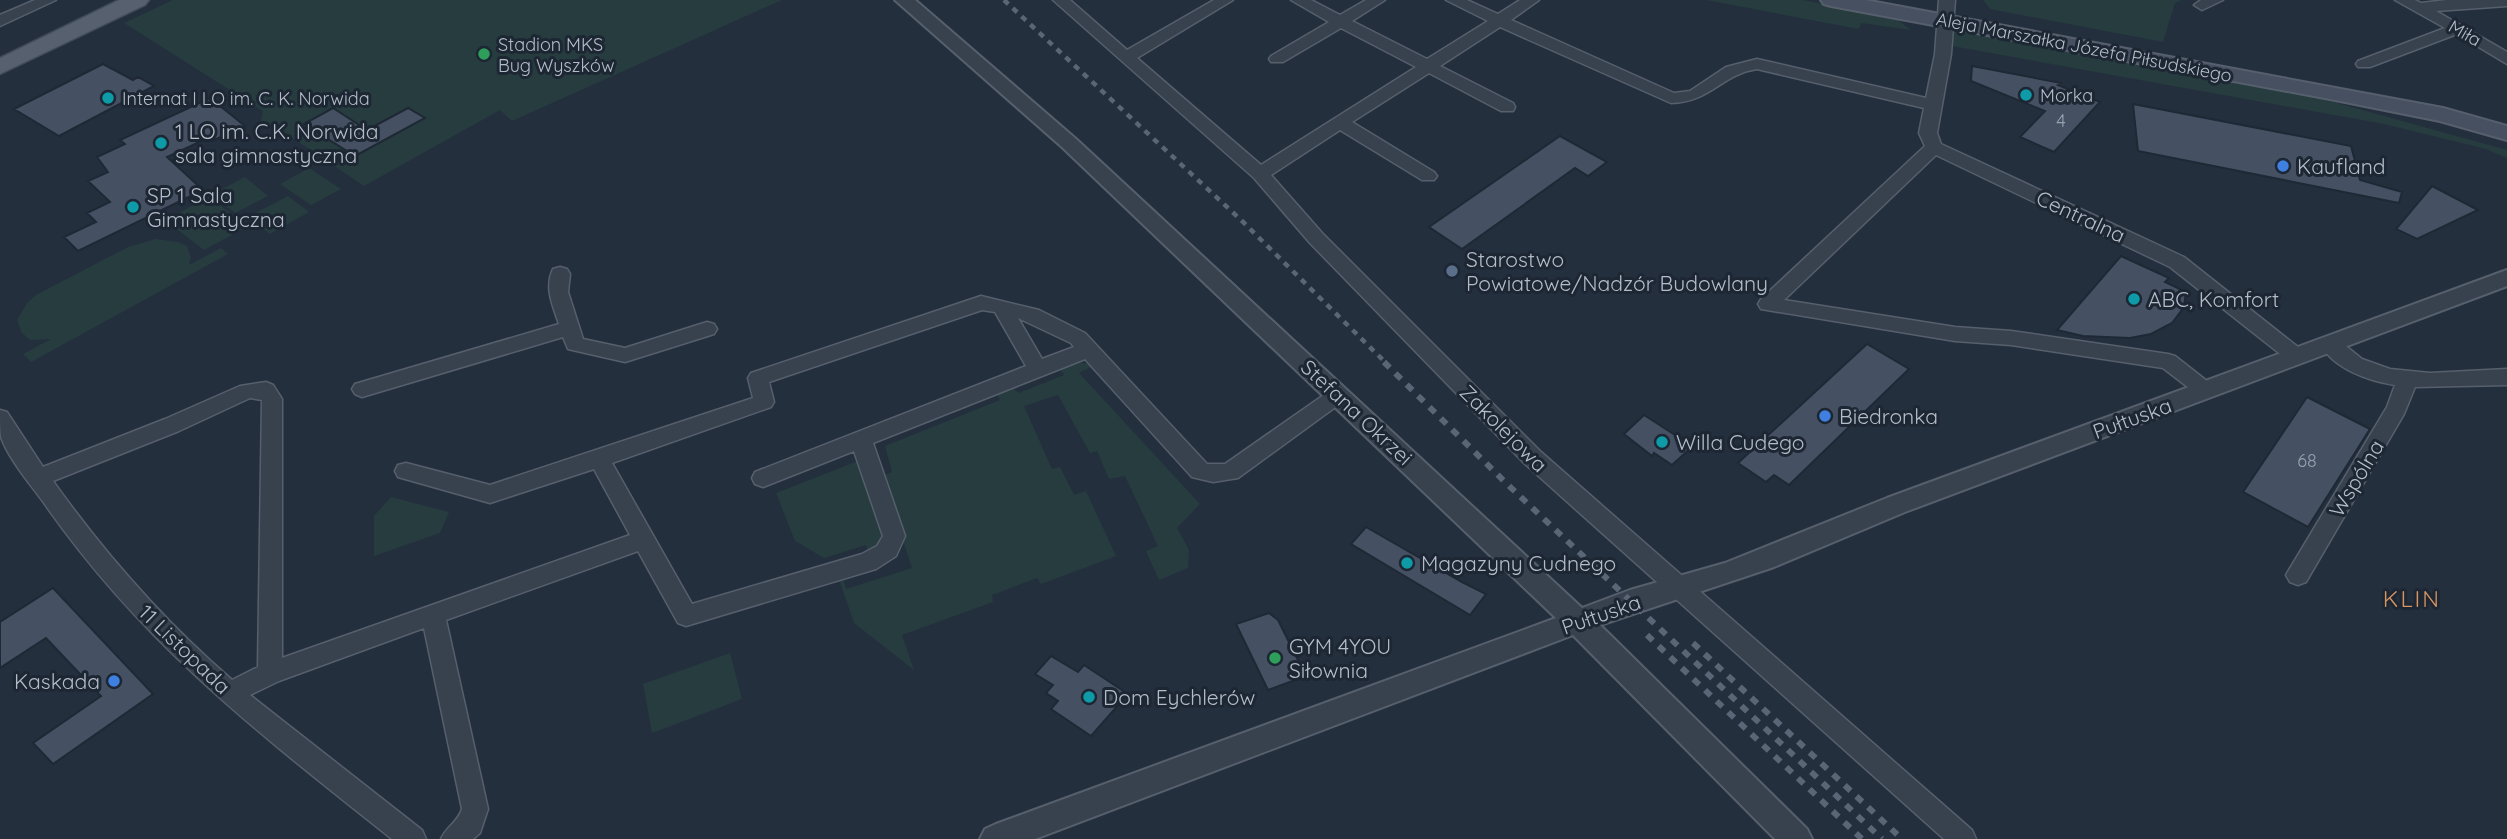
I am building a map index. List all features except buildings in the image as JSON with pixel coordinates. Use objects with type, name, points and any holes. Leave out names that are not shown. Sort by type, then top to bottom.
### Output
[{"type":"main road","points":[[0,67],[137,0]]},
{"type":"main road","name":"Aleja Marszałka Józefa Piłsudskiego","points":[[1831,0],[1946,10],[2296,87]]},
{"type":"main road","points":[[0,59],[62,30],[100,18]]},
{"type":"main road","points":[[2296,87],[2443,115],[2507,133]]},
{"type":"main road","points":[[2296,87],[2507,147]]},
{"type":"street","points":[[0,21],[48,0]]},
{"type":"street","name":"Stefana Okrzei","points":[[904,0],[1069,143],[1338,395],[1577,622],[1796,839]]},
{"type":"street","name":"Zakolejowa","points":[[1061,0],[1260,174],[1325,248],[1533,458],[1963,839]]},
{"type":"street","points":[[1126,57],[1225,0]]},
{"type":"street","points":[[1299,0],[1507,107]]},
{"type":"street","points":[[1277,59],[1377,0]]},
{"type":"street","points":[[1454,0],[1671,98],[1697,96],[1731,69],[1757,65],[1934,105]]},
{"type":"street","points":[[1260,174],[1531,0]]},
{"type":"street","name":"Miła","points":[[2403,0],[2458,28],[2507,59]]},
{"type":"street","name":"Miła","points":[[2421,8],[2467,2],[2507,1]]},
{"type":"street","points":[[1934,147],[1928,133],[1942,54],[1946,10]]},
{"type":"street","points":[[2364,64],[2458,28]]},
{"type":"street","points":[[1340,123],[1428,176]]},
{"type":"street","name":"Centralna","points":[[1934,147],[2177,262],[2296,356]]},
{"type":"street","name":"Pułtuska","points":[[1934,147],[1768,304],[1955,334],[2011,338],[2168,361],[2205,390]]},
{"type":"street","points":[[560,274],[558,292],[575,344],[625,355],[707,329]]},
{"type":"street","name":"Pułtuska","points":[[996,839],[1630,602],[1682,589],[1896,505],[2507,278]]},
{"type":"street","points":[[406,471],[490,494],[764,402],[758,378],[981,303],[1032,315],[1078,338],[1200,471],[1213,474],[1230,472],[1338,395]]},
{"type":"street","points":[[1001,306],[1038,370]]},
{"type":"street","points":[[362,389],[570,328]]},
{"type":"street","points":[[2330,344],[2355,365],[2408,379],[2507,377]]},
{"type":"street","points":[[763,478],[1089,349]]},
{"type":"street","name":"Wspólna","points":[[2298,575],[2397,408],[2408,379]]},
{"type":"street","points":[[38,478],[172,425],[247,391],[266,390],[272,399],[270,673]]},
{"type":"street","name":"11 Listopada","points":[[0,418],[38,478],[90,546],[182,650],[229,693],[413,839]]},
{"type":"street","points":[[599,459],[686,616],[883,555],[892,545],[894,537],[861,439]]},
{"type":"street","points":[[229,693],[270,673],[644,540]]},
{"type":"street","points":[[433,613],[475,809],[471,824],[454,839]]},
{"type":"green space","points":[[173,0],[782,0],[512,121],[500,110],[364,186],[278,128],[261,121],[263,111],[124,23]]},
{"type":"green space","points":[[1706,0],[1802,0],[1894,17],[1911,30],[1861,23],[1859,29]]},
{"type":"green space","points":[[1983,0],[2182,0],[2175,3],[2163,42],[1990,9]]},
{"type":"green space","points":[[1953,25],[2290,90],[2507,150],[2507,158],[2486,149],[2384,124],[1952,46]]},
{"type":"green space","points":[[309,168],[341,189],[311,205],[280,184]]},
{"type":"green space","points":[[245,177],[268,196],[235,213],[211,195]]},
{"type":"green space","points":[[288,196],[309,212],[270,234],[248,217]]},
{"type":"green space","points":[[209,197],[248,226],[204,250],[165,220]]},
{"type":"green space","points":[[156,239],[187,246],[191,258],[189,265],[221,248],[228,254],[31,362],[23,354],[51,339],[30,340],[22,333],[17,320],[27,303],[36,295],[128,247]]},
{"type":"green space","points":[[1076,362],[1094,365],[1079,373],[1200,504],[1177,528],[1189,550],[1188,568],[1159,580],[1146,551],[1158,546],[1125,476],[1109,479],[1097,451],[1090,453],[1058,395],[1024,406],[1052,469],[1060,467],[1074,495],[1086,491],[1116,556],[1041,584],[1037,578],[992,595],[993,602],[902,635],[914,670],[854,623],[838,576],[842,576],[846,589],[912,568],[882,476],[892,472],[885,446],[1000,400],[995,390],[1009,385],[1019,393],[1064,375],[1059,367]]},
{"type":"green space","points":[[863,459],[887,538],[869,554],[866,545],[824,558],[795,541],[776,493]]},
{"type":"green space","points":[[391,497],[449,512],[440,533],[374,556],[374,516]]},
{"type":"green space","points":[[730,653],[742,699],[652,733],[643,684]]},
{"type":"railway","points":[[1004,0],[1241,220],[1386,363]]},
{"type":"railway","points":[[1384,362],[1506,483],[1882,839]]},
{"type":"railway","points":[[1647,635],[1862,839]]},
{"type":"railway","points":[[1693,643],[1902,839]]},
{"type":"place","name":"Stadion MKS Bug Wyszków","points":[[484,54]]},
{"type":"place","name":"Morka","points":[[2026,95]]},
{"type":"place","name":"Internat I LO im. C. K. Norwida","points":[[108,98]]},
{"type":"place","name":"1 LO im. C.K. Norwida sala gimnastyczna","points":[[161,143]]},
{"type":"place","name":"Kaufland","points":[[2283,166]]},
{"type":"place","name":"SP 1 Sala Gimnastyczna","points":[[133,207]]},
{"type":"place","name":"Starostwo Powiatowe/Nadzór Budowlany","points":[[1452,271]]},
{"type":"place","name":"ABC, Komfort","points":[[2134,299]]},
{"type":"place","name":"Biedronka","points":[[1825,416]]},
{"type":"place","name":"Willa Cudego","points":[[1662,442]]},
{"type":"place","name":"Magazyny Cudnego","points":[[1407,563]]},
{"type":"place","name":"GYM 4YOU Siłownia","points":[[1275,658]]},
{"type":"place","name":"Kaskada","points":[[114,681]]},
{"type":"place","name":"Dom Eychlerów","points":[[1089,697]]},
{"type":"district","name":"KLIN","points":[[2412,598]]}]
